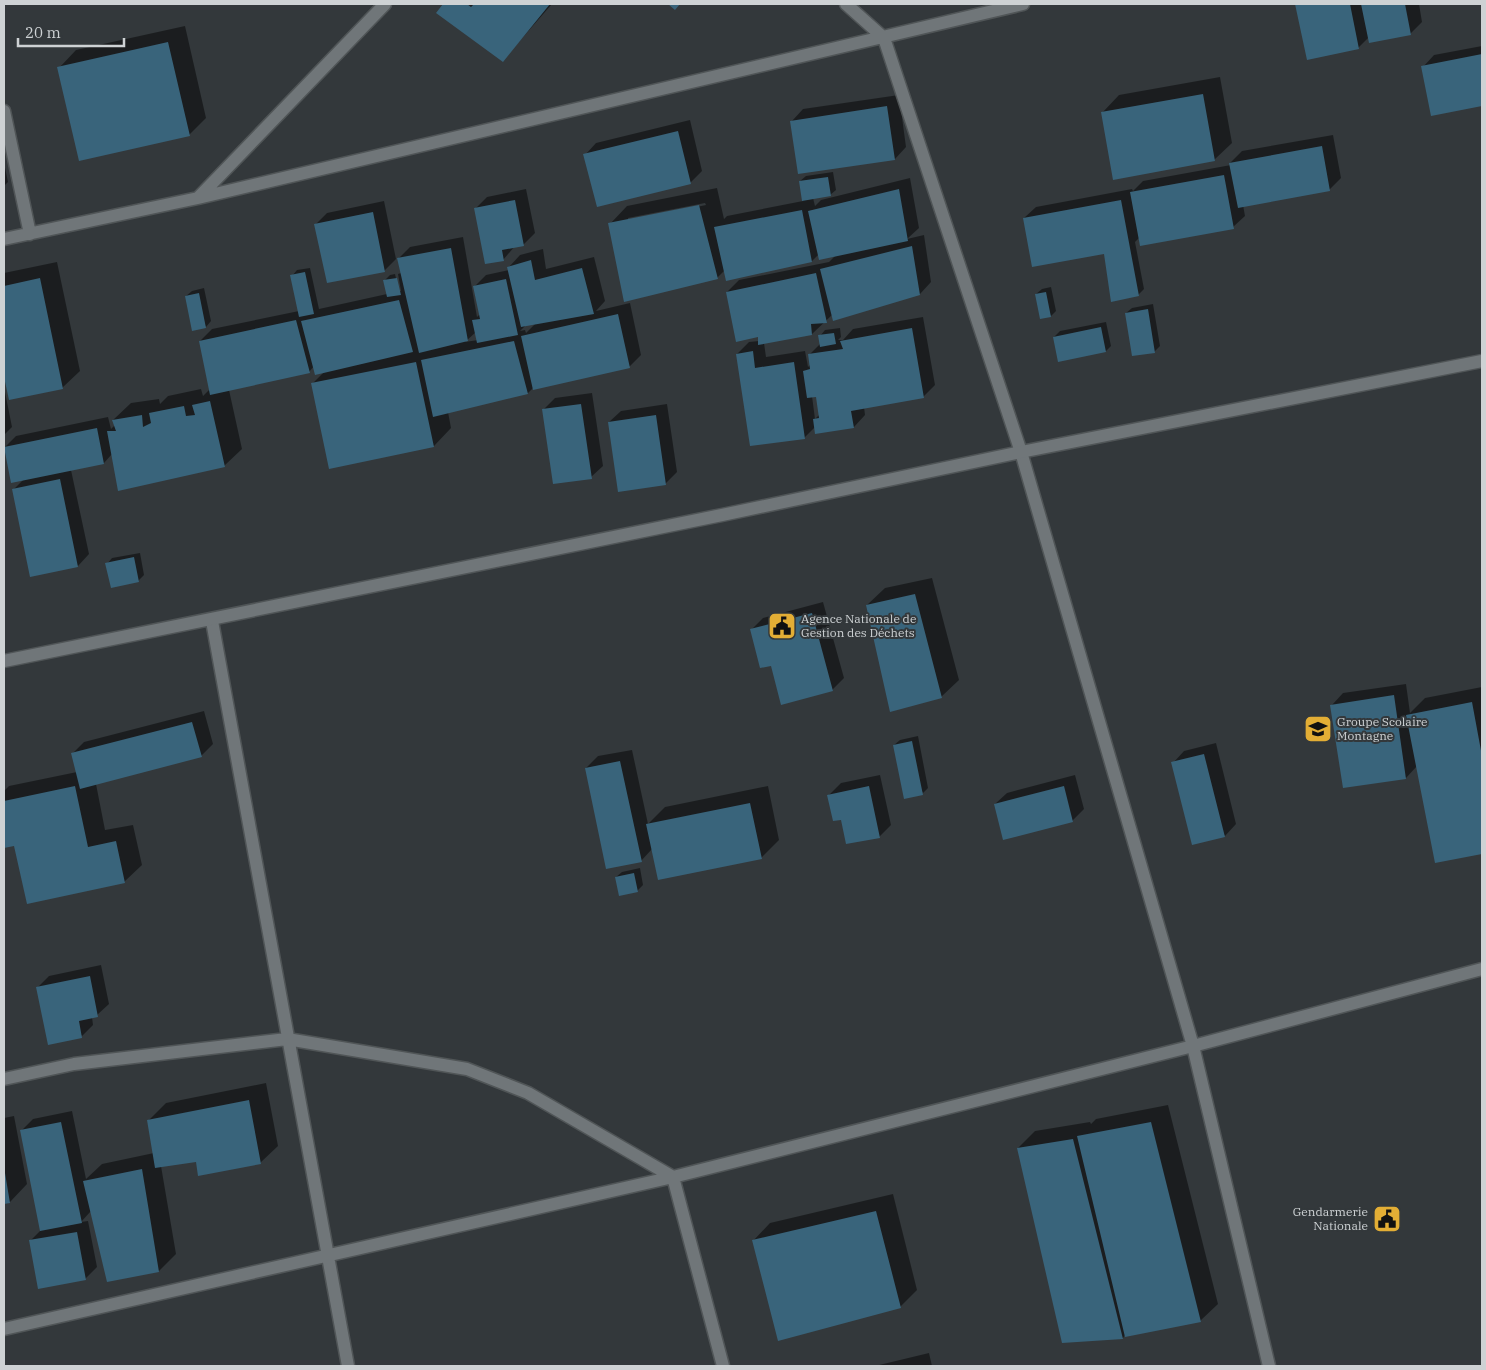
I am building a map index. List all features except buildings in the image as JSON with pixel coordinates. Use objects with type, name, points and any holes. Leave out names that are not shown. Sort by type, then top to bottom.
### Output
[{"type":"street","points":[[198,198],[385,4]]},
{"type":"street","points":[[846,4],[884,38],[1021,452],[1193,1046],[1269,1366]]},
{"type":"street","points":[[4,239],[198,198],[1023,4]]},
{"type":"street","points":[[4,111],[30,234]]},
{"type":"street","points":[[4,661],[212,620],[1021,452],[1482,362]]},
{"type":"street","points":[[212,620],[348,1366]]},
{"type":"street","points":[[4,1329],[673,1177],[1193,1046],[1482,969]]},
{"type":"street","points":[[4,1079],[74,1064],[287,1039],[467,1069],[528,1092],[673,1177],[723,1366]]},
{"type":"place","name":"Agence Nationale de Gestion des Déchets","points":[[782,626]]},
{"type":"place","name":"Groupe Scolaire Montagne","points":[[1318,729]]},
{"type":"place","name":"Gendarmerie Nationale","points":[[1387,1219]]}]
